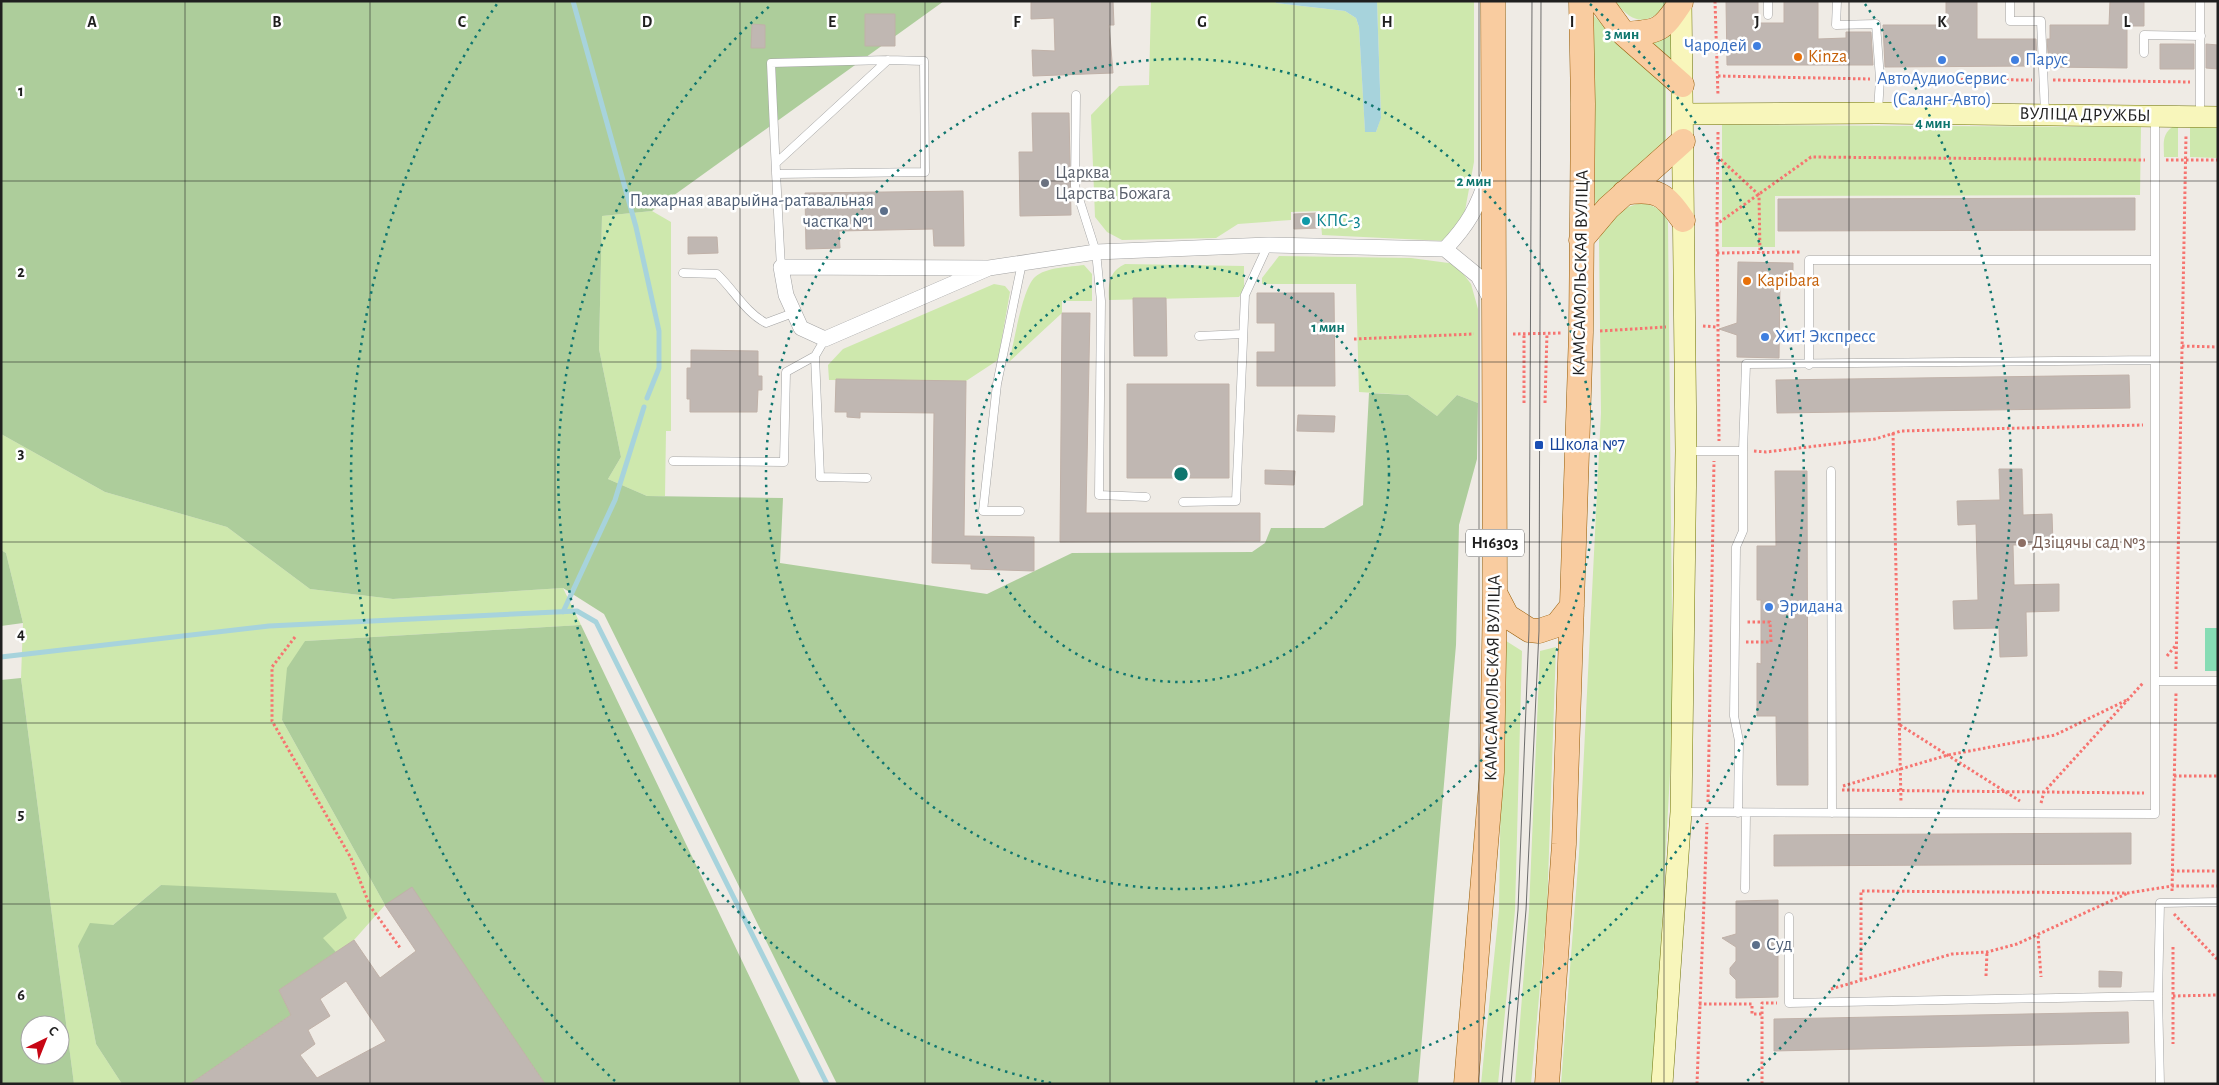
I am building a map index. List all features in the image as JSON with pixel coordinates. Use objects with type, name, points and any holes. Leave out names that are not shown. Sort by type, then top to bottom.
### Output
[{"type":"main road","name":"КАМСАМОЛЬСКАЯ ВУЛІЦА","points":[[1466,1084],[1492,772],[1495,593],[1492,161],[1493,1]]},
{"type":"main road","name":"КАМСАМОЛЬСКАЯ ВУЛІЦА","points":[[1547,1084],[1564,844],[1581,332],[1583,104],[1581,1]]},
{"type":"main road","points":[[1600,1],[1624,34],[1682,85]]},
{"type":"main road","points":[[1624,34],[1646,32],[1665,26],[1681,2]]},
{"type":"main road","points":[[1581,240],[1624,192],[1683,141]]},
{"type":"main road","points":[[1624,192],[1646,189],[1668,198],[1683,220]]},
{"type":"main road","points":[[1495,593],[1506,616],[1529,630],[1539,631],[1557,625],[1572,606]]},
{"type":"street","points":[[1662,1084],[1681,812],[1686,452],[1683,326],[1681,2]]},
{"type":"street","name":"ВУЛІЦА ДРУЖБЫ","points":[[1683,114],[2045,114],[2155,116],[2201,122]]},
{"type":"street","points":[[1445,249],[1464,229],[1480,200],[1492,161]]},
{"type":"street","points":[[989,268],[825,339],[801,328],[786,295],[781,267],[989,268],[1096,252],[1268,245],[1445,249],[1478,276],[1487,289],[1494,308]]},
{"type":"lane","points":[[1768,1],[1768,15]]},
{"type":"lane","points":[[1837,1],[1836,24],[1876,24],[1880,79],[1878,113]]},
{"type":"lane","points":[[2010,1],[2010,21],[2041,21],[2045,114]]},
{"type":"lane","points":[[2200,1],[2201,122]]},
{"type":"lane","points":[[2144,53],[2144,35],[2201,36]]},
{"type":"lane","points":[[776,162],[888,60]]},
{"type":"lane","points":[[776,174],[925,172],[924,61],[771,63],[776,174],[781,267]]},
{"type":"lane","points":[[1076,95],[1075,186],[1096,252],[1101,300],[1099,495],[1146,497]]},
{"type":"lane","points":[[1681,812],[2154,814],[2155,116]]},
{"type":"lane","points":[[1183,502],[1236,501],[1245,295],[1268,245]]},
{"type":"lane","points":[[1809,365],[1809,260],[2155,260]]},
{"type":"lane","points":[[1020,511],[983,511],[997,384],[1022,263]]},
{"type":"lane","points":[[683,273],[718,274],[753,316],[766,323],[793,313]]},
{"type":"lane","points":[[1199,336],[1243,334]]},
{"type":"lane","points":[[673,461],[784,462],[786,372],[815,356],[825,339]]},
{"type":"lane","points":[[815,356],[820,477],[867,478]]},
{"type":"lane","points":[[1738,813],[1739,741],[1734,716],[1736,547],[1743,531],[1746,364],[1809,365],[2155,360]]},
{"type":"lane","points":[[1686,452],[1744,451]]},
{"type":"lane","points":[[1831,471],[1832,813]]},
{"type":"lane","points":[[2155,681],[2218,681]]},
{"type":"lane","points":[[1745,889],[1746,813]]},
{"type":"lane","points":[[2160,1084],[2158,996],[2160,903],[2218,902]]},
{"type":"lane","points":[[1789,918],[1789,1003],[2158,996]]},
{"type":"path","points":[[1697,1084],[1708,812],[1712,465],[1719,451],[1717,327],[1718,76],[1715,1]]},
{"type":"path","points":[[1718,76],[2201,82]]},
{"type":"path","points":[[2173,923],[2172,871],[2185,160],[2201,122]]},
{"type":"path","points":[[1717,156],[1759,195],[1760,252]]},
{"type":"path","points":[[1717,224],[1812,157],[2218,160]]},
{"type":"path","points":[[1717,253],[1802,252],[1809,260]]},
{"type":"path","points":[[1354,339],[1494,333],[1581,332],[1683,326],[1717,327]]},
{"type":"path","points":[[1545,403],[1547,333]]},
{"type":"path","points":[[1524,334],[1524,403]]},
{"type":"path","points":[[2182,346],[2218,347]]},
{"type":"path","points":[[1744,451],[1766,452],[1875,439],[1901,431],[2155,424]]},
{"type":"path","points":[[1893,433],[1902,813]]},
{"type":"path","points":[[1760,622],[1770,622],[1771,642],[1761,642]]},
{"type":"path","points":[[295,637],[272,666],[272,721],[350,858],[370,906],[401,949]]},
{"type":"path","points":[[1832,790],[1948,755],[2055,735],[2132,697],[2044,792]]},
{"type":"path","points":[[1900,725],[2006,791],[2039,814]]},
{"type":"path","points":[[2174,776],[2218,776]]},
{"type":"path","points":[[1832,790],[2174,793]]},
{"type":"path","points":[[2172,871],[2218,871]]},
{"type":"path","points":[[1860,980],[1861,891],[2128,892],[2172,886],[2218,886]]},
{"type":"path","points":[[1825,991],[1952,954],[1986,952],[2038,936],[2128,892]]},
{"type":"path","points":[[2173,913],[2218,960]]},
{"type":"path","points":[[2038,936],[2041,977]]},
{"type":"path","points":[[2173,942],[2173,1046]]},
{"type":"path","points":[[1986,952],[1986,976]]},
{"type":"path","points":[[2158,996],[2218,995]]},
{"type":"path","points":[[1762,1084],[1762,1003],[1789,1003]]},
{"type":"path","points":[[1699,1004],[1752,1004],[1752,1014],[1762,1014]]},
{"type":"green space","points":[[1,1],[944,1],[652,211],[602,216],[599,349],[621,457],[608,479],[647,496],[783,498],[780,563],[987,594],[1072,553],[1252,552],[1265,543],[1271,528],[1324,528],[1363,505],[1369,393],[1408,395],[1437,416],[1457,395],[1478,403],[1477,459],[1459,525],[1456,645],[1418,1084],[837,1084],[604,614],[563,588],[393,599],[310,589],[227,527],[105,492],[1,434]]},
{"type":"green space","points":[[1151,1],[1275,1],[1276,3],[1345,11],[1356,18],[1359,27],[1365,131],[1376,132],[1381,117],[1377,1],[1474,1],[1474,162],[1464,216],[1446,241],[1322,235],[1320,211],[1291,212],[1291,220],[1238,224],[1216,238],[1122,240],[1107,232],[1095,217],[1091,115],[1119,86],[1149,85]]},
{"type":"green space","points":[[1615,1],[1669,1],[1656,15],[1642,20],[1629,15]]},
{"type":"green space","points":[[1593,15],[1666,86],[1666,143],[1595,204]]},
{"type":"green space","points":[[1672,32],[1671,63],[1648,41]]},
{"type":"green space","points":[[1722,125],[2141,127],[2140,195],[1775,196],[1775,247],[1722,247]]},
{"type":"green space","points":[[2174,126],[2178,126],[2178,157],[2164,157],[2165,136]]},
{"type":"green space","points":[[2190,126],[2218,126],[2218,158],[2190,157]]},
{"type":"green space","points":[[1644,203],[1659,209],[1668,222],[1673,719],[1653,1084],[1561,1084],[1579,853],[1601,413],[1599,239],[1616,214],[1628,207]]},
{"type":"green space","points":[[652,211],[671,222],[671,431],[666,431],[665,496],[647,496],[608,479],[621,457],[599,349],[602,216]]},
{"type":"green space","points":[[1279,256],[1411,258],[1456,264],[1471,284],[1478,309],[1478,403],[1457,395],[1437,416],[1408,395],[1359,392],[1356,284],[1262,284],[1262,278]]},
{"type":"green space","points":[[1125,264],[1244,266],[1244,289],[1239,297],[1109,300],[1109,289],[1113,274]]},
{"type":"green space","points":[[1084,265],[1092,274],[1092,301],[1062,301],[1062,313],[1009,362],[1022,304],[1030,283],[1035,277],[1045,271]]},
{"type":"green space","points":[[994,284],[1005,286],[1010,292],[998,360],[966,381],[829,380],[828,365],[843,349]]},
{"type":"green space","points":[[1,434],[105,492],[227,527],[310,589],[393,599],[563,588],[581,625],[305,641],[282,720],[385,905],[354,940],[336,952],[322,938],[161,885],[113,925],[78,946],[96,1044],[122,1084],[74,1084],[70,1053],[70,1015],[65,1015],[21,678],[23,623],[6,553],[1,550]]},
{"type":"green space","points":[[1,550],[6,553],[23,623],[1,626]]},
{"type":"green space","points":[[581,625],[801,1084],[545,1084],[412,888],[385,905],[282,720],[287,668],[305,641]]},
{"type":"green space","points":[[2205,628],[2218,628],[2218,671],[2205,671]]},
{"type":"green space","points":[[1503,639],[1522,651],[1515,910],[1498,1084],[1481,1084],[1499,910]]},
{"type":"green space","points":[[1556,647],[1547,910],[1531,1084],[1515,1084],[1529,910],[1540,651]]},
{"type":"green space","points":[[21,678],[65,1015],[20,1015],[20,1065],[70,1065],[70,1053],[74,1084],[1,1084],[1,680]]},
{"type":"green space","points":[[161,885],[336,893],[347,918],[323,938],[336,952],[279,990],[291,1015],[190,1084],[122,1084],[96,1044],[78,946],[90,923],[113,925]]},
{"type":"water","points":[[1275,1],[1377,1],[1381,118],[1376,132],[1365,132],[1359,27],[1356,18],[1345,11],[1276,3]]},
{"type":"building","points":[[1031,1],[1113,1],[1114,25],[1109,25],[1113,73],[1033,76],[1032,50],[1055,51],[1054,18],[1031,19]]},
{"type":"building","points":[[1726,1],[1758,1],[1758,23],[1784,23],[1784,1],[1818,1],[1818,39],[1846,38],[1846,32],[1871,32],[1873,65],[1727,65]]},
{"type":"building","points":[[1946,1],[1977,1],[1977,39],[2036,39],[2037,66],[1885,67],[1883,25],[1946,25]]},
{"type":"building","points":[[2110,1],[2144,1],[2144,26],[2127,26],[2127,68],[2049,67],[2047,39],[2050,39],[2050,25],[2109,25]]},
{"type":"building","points":[[865,14],[895,14],[895,46],[865,46]]},
{"type":"building","points":[[752,24],[765,25],[765,48],[751,48]]},
{"type":"building","points":[[2160,44],[2194,44],[2194,69],[2160,69]]},
{"type":"building","points":[[2206,44],[2218,45],[2218,69],[2206,68]]},
{"type":"building","name":"Царква Царства Божага","points":[[1032,113],[1069,113],[1071,215],[1020,216],[1019,152],[1033,152]]},
{"type":"building","name":"Пажарная аварыйна-ратавальная частка №1","points":[[963,191],[964,246],[934,246],[933,229],[839,231],[840,248],[806,249],[805,193]]},
{"type":"building","points":[[2135,198],[2135,230],[1778,231],[1778,199]]},
{"type":"building","name":"КПС-3","points":[[1318,213],[1319,228],[1294,229],[1294,214]]},
{"type":"building","points":[[688,237],[717,237],[718,253],[688,254]]},
{"type":"building","points":[[1738,262],[1793,263],[1793,286],[1780,285],[1779,358],[1737,357],[1737,335],[1719,329],[1737,323]]},
{"type":"building","points":[[1257,293],[1334,293],[1335,386],[1257,386],[1257,352],[1275,352],[1275,323],[1257,323]]},
{"type":"building","points":[[1133,298],[1166,298],[1167,356],[1134,356]]},
{"type":"building","points":[[1062,313],[1090,313],[1086,513],[1260,513],[1260,541],[1060,542]]},
{"type":"building","points":[[691,350],[758,351],[758,376],[762,376],[762,390],[758,390],[757,412],[690,412],[690,399],[687,399],[687,368],[691,368]]},
{"type":"building","points":[[2129,375],[2130,408],[1777,413],[1776,380]]},
{"type":"building","points":[[836,379],[966,381],[964,536],[1034,537],[1034,571],[971,569],[971,564],[932,563],[934,413],[860,412],[860,418],[847,417],[847,412],[835,412]]},
{"type":"building","points":[[1127,384],[1229,384],[1229,478],[1127,478]]},
{"type":"building","points":[[1298,415],[1335,416],[1334,432],[1297,431]]},
{"type":"building","points":[[1999,469],[2022,469],[2023,515],[2052,514],[2053,544],[2013,545],[2014,585],[2059,584],[2059,611],[2026,612],[2027,656],[2000,657],[1999,628],[1954,629],[1953,601],[1978,600],[1976,524],[1958,525],[1957,501],[2000,500]]},
{"type":"building","points":[[1265,470],[1295,471],[1294,485],[1265,484]]},
{"type":"building","points":[[1775,471],[1807,471],[1808,785],[1777,785],[1776,716],[1757,716],[1757,663],[1761,664],[1761,600],[1757,600],[1757,546],[1776,546]]},
{"type":"building","points":[[2131,833],[2131,864],[1774,866],[1774,835]]},
{"type":"building","points":[[412,887],[545,1084],[190,1084],[291,1015],[279,990],[354,940],[380,978],[416,951],[385,905]],"holes":[[[346,981],[386,1041],[317,1078],[300,1055],[315,1044],[308,1030],[330,1016],[320,999]]]},
{"type":"building","name":"Суд","points":[[1778,900],[1778,997],[1736,998],[1736,980],[1730,974],[1730,968],[1736,961],[1736,947],[1722,938],[1736,934],[1736,901]]},
{"type":"building","points":[[2099,971],[2122,972],[2121,987],[2099,987]]},
{"type":"building","points":[[2128,1012],[2129,1043],[1774,1051],[1774,1019]]},
{"type":"waterway","points":[[573,1],[636,227],[659,331],[659,368],[647,398]]},
{"type":"waterway","points":[[563,612],[615,500],[644,407]]},
{"type":"waterway","points":[[1,657],[269,626],[577,611],[596,622],[827,1084]]},
{"type":"tram line","points":[[1502,1084],[1518,910],[1529,630],[1532,1]]},
{"type":"tram line","points":[[1511,1084],[1526,910],[1539,631],[1541,1]]},
{"type":"place","name":"Чародей","points":[[1757,46]]},
{"type":"place","name":"Kinza","points":[[1798,57]]},
{"type":"place","name":"АвтоАудиоСервис (Саланг-Авто)","points":[[1942,60]]},
{"type":"place","name":"Парус","points":[[2015,60]]},
{"type":"place","name":"Царква Царства Божага","points":[[1045,183]]},
{"type":"place","name":"Пажарная аварыйна-ратавальная частка №1","points":[[884,211]]},
{"type":"place","name":"КПС-3","points":[[1306,221]]},
{"type":"place","name":"Kapibara","points":[[1747,281]]},
{"type":"place","name":"Хит! Экспресс","points":[[1765,337]]},
{"type":"place","name":"Школа №7","points":[[1539,445]]},
{"type":"place","name":"Дзіцячы сад №3","points":[[2022,543]]},
{"type":"place","name":"Эридана","points":[[1769,607]]},
{"type":"place","name":"Суд","points":[[1756,945]]}]
